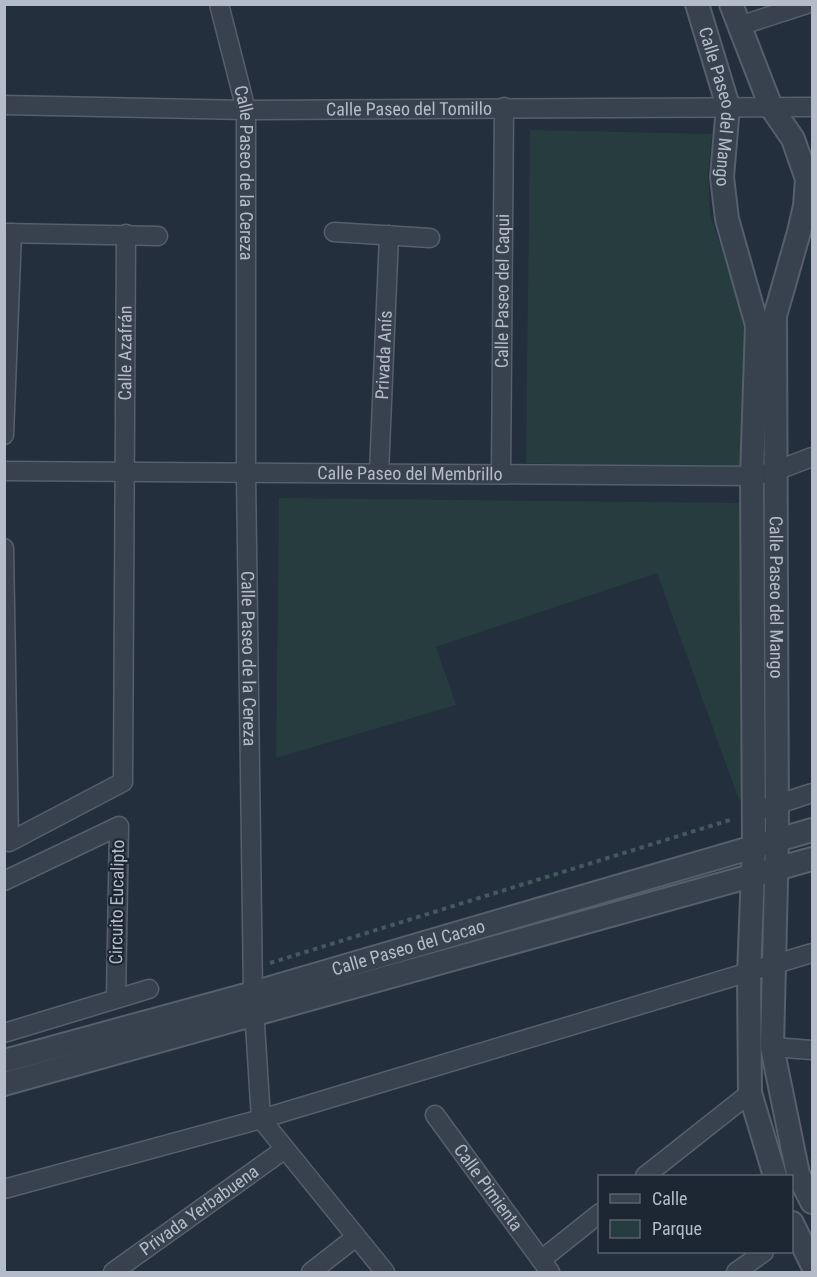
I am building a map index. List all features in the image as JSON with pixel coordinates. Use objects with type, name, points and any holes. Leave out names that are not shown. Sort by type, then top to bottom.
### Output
[{"type":"street","name":"Calle Paseo de la Cereza","points":[[219,4],[246,110],[246,472],[253,1003],[261,1119]]},
{"type":"street","name":"Calle Paseo del Mango","points":[[697,4],[728,106],[722,177],[727,219],[757,326],[777,840],[772,1047],[813,1202]]},
{"type":"street","name":"Calle Paseo del Mango","points":[[731,4],[771,107],[793,139],[807,179],[801,223],[775,316],[762,474],[749,974],[750,1093],[775,1175]]},
{"type":"street","points":[[739,26],[807,4]]},
{"type":"street","name":"Calle Paseo del Tomillo","points":[[4,105],[246,110],[813,107]]},
{"type":"street","name":"Calle Paseo del Caqui","points":[[501,474],[504,107]]},
{"type":"street","points":[[334,232],[430,238]]},
{"type":"street","points":[[4,435],[8,233],[158,236]]},
{"type":"street","name":"Calle Azafrán","points":[[4,548],[9,842],[123,782],[126,234]]},
{"type":"street","name":"Privada Anís","points":[[379,473],[389,235]]},
{"type":"street","name":"Calle Paseo del Membrillo","points":[[4,471],[762,474],[813,457]]},
{"type":"street","points":[[754,812],[813,794]]},
{"type":"street","name":"Circuito Eucalipto","points":[[4,881],[118,826],[116,998]]},
{"type":"street","name":"Calle Paseo del Cacao","points":[[4,1084],[253,1003],[813,830]]},
{"type":"street","name":"Calle Paseo del Cacao","points":[[4,1061],[253,1003],[813,860]]},
{"type":"street","points":[[4,1190],[261,1119],[813,953]]},
{"type":"street","points":[[4,1033],[149,988]]},
{"type":"street","points":[[772,1047],[813,1050]]},
{"type":"street","points":[[646,1175],[750,1093]]},
{"type":"street","name":"Calle Pimienta","points":[[435,1115],[545,1266],[598,1215]]},
{"type":"street","points":[[261,1119],[385,1272]]},
{"type":"street","name":"Privada Yerbabuena","points":[[113,1272],[285,1149]]},
{"type":"street","points":[[793,1229],[813,1264]]},
{"type":"street","points":[[311,1272],[356,1237]]},
{"type":"street","points":[[736,1272],[761,1253]]},
{"type":"path","name":"Calle Paseo del Cacao","points":[[253,969],[754,812]]},
{"type":"green space","points":[[530,130],[712,134],[708,174],[710,214],[726,262],[746,307],[744,470],[526,463]]},
{"type":"green space","points":[[279,498],[741,503],[750,797],[739,800],[657,573],[436,647],[456,705],[276,758]]}]
